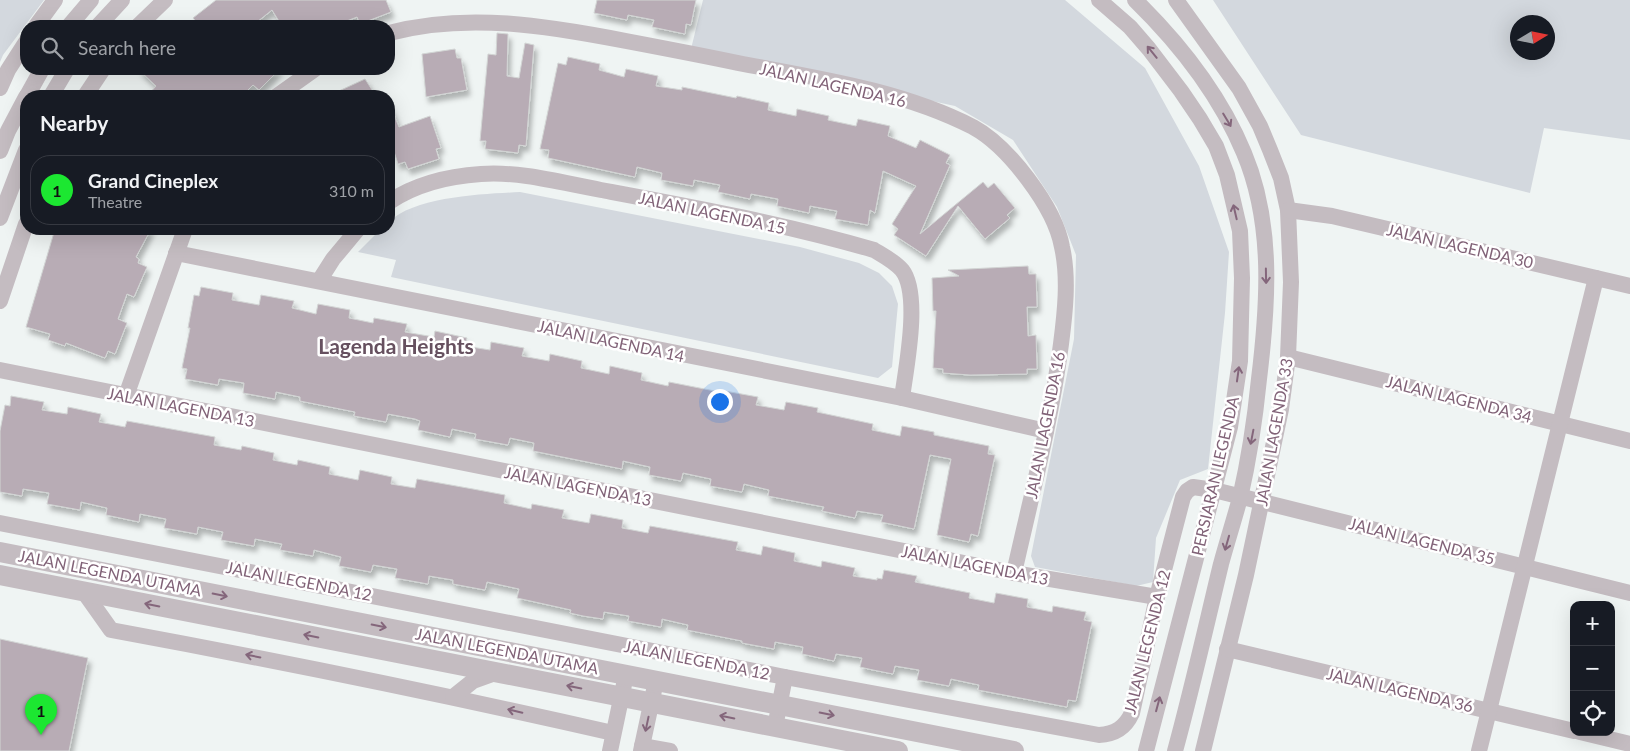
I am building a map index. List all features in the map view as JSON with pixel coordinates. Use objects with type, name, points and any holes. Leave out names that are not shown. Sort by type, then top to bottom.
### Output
[{"type":"street","points":[[40,20],[54,0]]},
{"type":"street","points":[[74,20],[91,0]]},
{"type":"street","points":[[104,20],[122,0]]},
{"type":"street","points":[[144,20],[164,0]]},
{"type":"street","name":"PERSIARAN LEGENDA","points":[[1099,0],[1136,34],[1181,91],[1216,146],[1227,175],[1240,231],[1242,278],[1240,361],[1230,427],[1146,751]]},
{"type":"street","name":"PERSIARAN LEGENDA","points":[[1135,0],[1162,27],[1202,78],[1230,125],[1244,154],[1261,215],[1265,242],[1266,279],[1263,350],[1255,421],[1240,496],[1175,751]]},
{"type":"street","name":"JALAN LAGENDA 33","points":[[1176,0],[1222,62],[1247,101],[1260,126],[1281,178],[1288,210],[1292,282],[1288,357],[1281,409],[1262,502],[1203,751]]},
{"type":"street","name":"JALAN LAGENDA 16","points":[[395,31],[439,23],[472,22],[505,23],[582,32],[849,85],[920,106],[974,128],[993,140],[1011,157],[1054,221],[1062,246],[1065,274],[1064,319],[1056,383],[1014,573]]},
{"type":"street","points":[[0,88],[8,70],[20,51]]},
{"type":"street","points":[[1181,91],[1202,78],[1222,62]]},
{"type":"street","points":[[30,90],[39,75]]},
{"type":"street","points":[[55,90],[63,75]]},
{"type":"street","points":[[88,90],[98,75]]},
{"type":"street","points":[[285,90],[307,75]]},
{"type":"street","points":[[0,151],[8,130],[20,108]]},
{"type":"street","points":[[0,218],[20,166]]},
{"type":"street","name":"JALAN LAGENDA 15","points":[[395,198],[439,180],[482,174],[507,174],[634,196],[728,215],[874,250],[892,260],[903,272],[910,291],[910,340],[902,398]]},
{"type":"street","name":"JALAN LAGENDA 30","points":[[1288,210],[1332,216],[1630,286]]},
{"type":"street","points":[[0,301],[22,235]]},
{"type":"street","points":[[126,396],[183,235]]},
{"type":"street","points":[[319,281],[332,259],[353,235]]},
{"type":"street","name":"JALAN LAGENDA 14","points":[[176,253],[902,398],[1046,431]]},
{"type":"street","points":[[1479,751],[1596,278]]},
{"type":"street","name":"JALAN LAGENDA 34","points":[[1288,357],[1630,440]]},
{"type":"street","name":"JALAN LAGENDA 13","points":[[0,370],[1014,573],[1157,597]]},
{"type":"street","name":"JALAN LEGENDA 12","points":[[0,523],[785,677],[1089,733],[1107,734],[1118,731],[1125,726],[1132,713],[1157,597],[1183,497],[1193,487],[1214,490]]},
{"type":"street","name":"JALAN LAGENDA 35","points":[[1214,490],[1630,593]]},
{"type":"street","name":"JALAN LEGENDA UTAMA","points":[[0,552],[1014,751]]},
{"type":"street","name":"JALAN LEGENDA UTAMA","points":[[0,575],[898,751]]},
{"type":"street","points":[[84,592],[111,630],[453,697],[614,733]]},
{"type":"street","name":"JALAN LAGENDA 36","points":[[1227,649],[1570,730]]},
{"type":"street","points":[[453,697],[473,681],[498,672]]},
{"type":"street","points":[[610,751],[626,675]]},
{"type":"street","points":[[775,727],[785,677]]},
{"type":"street","points":[[656,681],[642,748],[670,751]]},
{"type":"street","points":[[1597,736],[1630,744]]},
{"type":"shaded area","points":[[0,0],[44,0],[29,20],[20,20],[20,32],[0,62]]},
{"type":"shaded area","points":[[703,0],[1065,0],[1145,68],[1199,166],[1229,252],[1225,313],[1208,469],[1180,480],[1156,538],[1153,582],[1136,586],[1035,567],[1031,556],[1074,339],[1076,255],[1057,207],[1013,140],[955,106],[691,49]]},
{"type":"shaded area","points":[[1213,0],[1630,0],[1630,140],[1544,128],[1530,193],[1301,135]]},
{"type":"shaded area","points":[[520,192],[800,247],[859,263],[879,273],[892,286],[898,304],[892,367],[878,378],[391,277],[396,260],[358,252],[375,235],[395,235],[395,218],[401,213],[451,198]]},
{"type":"building","points":[[216,0],[386,0],[391,12],[370,20],[358,20],[357,17],[349,20],[278,20],[272,10],[260,20],[195,20],[193,18]]},
{"type":"building","points":[[597,0],[696,0],[691,25],[686,24],[685,34],[652,27],[654,20],[628,15],[627,20],[594,13]]},
{"type":"building","points":[[497,33],[508,34],[507,76],[519,78],[525,43],[534,45],[526,146],[519,145],[518,153],[485,149],[486,141],[480,141],[488,54],[496,55]]},
{"type":"building","points":[[455,49],[457,58],[461,58],[467,90],[426,97],[422,54]]},
{"type":"building","points":[[568,57],[600,64],[599,70],[624,77],[626,69],[658,76],[656,86],[682,90],[682,87],[736,98],[737,96],[769,103],[768,110],[796,116],[797,109],[829,116],[828,120],[856,126],[858,119],[890,126],[888,136],[916,148],[920,140],[950,155],[946,163],[950,165],[920,234],[983,182],[988,188],[994,183],[1015,208],[1007,215],[1010,218],[985,239],[958,206],[926,256],[894,235],[898,229],[892,224],[916,186],[883,171],[875,213],[870,210],[868,225],[835,219],[837,211],[810,206],[809,213],[777,206],[778,199],[751,194],[750,199],[718,192],[720,185],[694,180],[693,186],[661,180],[662,173],[637,167],[635,177],[548,158],[549,150],[540,149],[558,63],[566,65]]},
{"type":"building","points":[[144,75],[274,75],[259,90],[253,85],[248,90],[152,90],[156,86]]},
{"type":"building","points":[[365,79],[372,90],[341,90]]},
{"type":"building","points":[[430,116],[441,148],[436,149],[439,159],[408,169],[405,162],[398,164],[395,155],[395,117],[399,127]]},
{"type":"building","points":[[53,235],[148,235],[136,257],[139,259],[138,263],[147,267],[134,297],[127,294],[118,319],[127,323],[115,354],[108,351],[105,358],[66,343],[65,346],[48,340],[50,334],[26,327]]},
{"type":"building","points":[[1028,266],[1029,274],[1036,274],[1037,307],[1027,307],[1028,336],[1036,335],[1037,369],[1027,369],[1027,374],[970,375],[943,373],[943,369],[933,368],[936,311],[933,311],[932,278],[959,276],[948,270]]},
{"type":"building","points":[[201,287],[233,293],[232,300],[259,305],[261,295],[294,301],[292,308],[316,314],[318,304],[350,310],[349,318],[373,323],[374,318],[407,324],[405,332],[434,337],[435,331],[467,338],[465,346],[490,350],[491,342],[524,348],[522,356],[549,361],[550,354],[582,361],[581,368],[609,374],[610,366],[642,373],[641,380],[668,386],[669,382],[725,393],[725,391],[758,397],[756,405],[784,410],[786,402],[818,408],[817,412],[873,424],[872,430],[900,436],[902,426],[934,432],[934,435],[989,446],[988,454],[995,455],[978,536],[971,534],[969,542],[937,535],[951,459],[930,455],[914,529],[881,522],[883,515],[857,511],[855,518],[822,511],[824,507],[768,496],[769,490],[744,484],[742,492],[710,486],[711,479],[683,473],[681,481],[649,475],[650,467],[623,461],[622,469],[533,451],[534,443],[510,438],[508,445],[475,439],[476,434],[452,429],[450,437],[418,430],[420,421],[415,419],[388,414],[386,422],[354,416],[355,412],[300,401],[300,397],[276,392],[275,399],[243,393],[244,383],[219,379],[218,385],[185,379],[187,369],[182,368],[190,328],[188,328],[194,295],[199,296]]},
{"type":"building","points":[[11,396],[44,402],[42,410],[67,414],[68,407],[101,414],[99,422],[125,427],[127,421],[215,437],[214,445],[241,450],[242,446],[274,453],[273,460],[297,465],[298,460],[330,467],[329,474],[358,480],[360,470],[392,477],[391,484],[415,488],[417,479],[473,489],[505,495],[504,503],[531,509],[532,504],[564,510],[562,518],[589,523],[591,514],[623,520],[622,528],[648,533],[650,526],[738,542],[736,550],[761,555],[763,546],[795,553],[794,561],[821,567],[822,561],[855,568],[853,576],[877,580],[877,578],[882,579],[884,570],[917,576],[915,582],[970,593],[969,598],[994,603],[996,593],[1028,599],[1027,607],[1052,612],[1053,606],[1086,612],[1084,620],[1092,622],[1076,701],[1068,700],[1067,707],[978,690],[979,685],[951,679],[949,686],[917,680],[919,670],[895,666],[893,674],[860,667],[862,658],[836,654],[834,661],[802,654],[803,647],[775,642],[774,649],[742,643],[742,641],[687,630],[688,625],[662,619],[661,627],[628,621],[629,616],[604,612],[603,619],[583,616],[570,613],[571,610],[517,598],[519,589],[487,582],[485,590],[453,584],[453,580],[429,576],[428,584],[395,578],[397,569],[373,565],[371,572],[339,566],[341,557],[314,550],[313,556],[280,550],[282,544],[255,539],[254,546],[221,540],[223,532],[198,527],[197,534],[164,528],[166,519],[140,514],[139,522],[106,515],[107,508],[81,502],[80,510],[47,504],[49,493],[23,489],[22,496],[0,492],[0,431],[5,405],[10,406]]},
{"type":"building","points":[[0,639],[88,658],[69,751],[0,751]]},
{"type":"place","name":"Grand Cineplex","points":[[41,735]]},
{"type":"district","name":"Lagenda Heights","points":[[396,347]]}]
